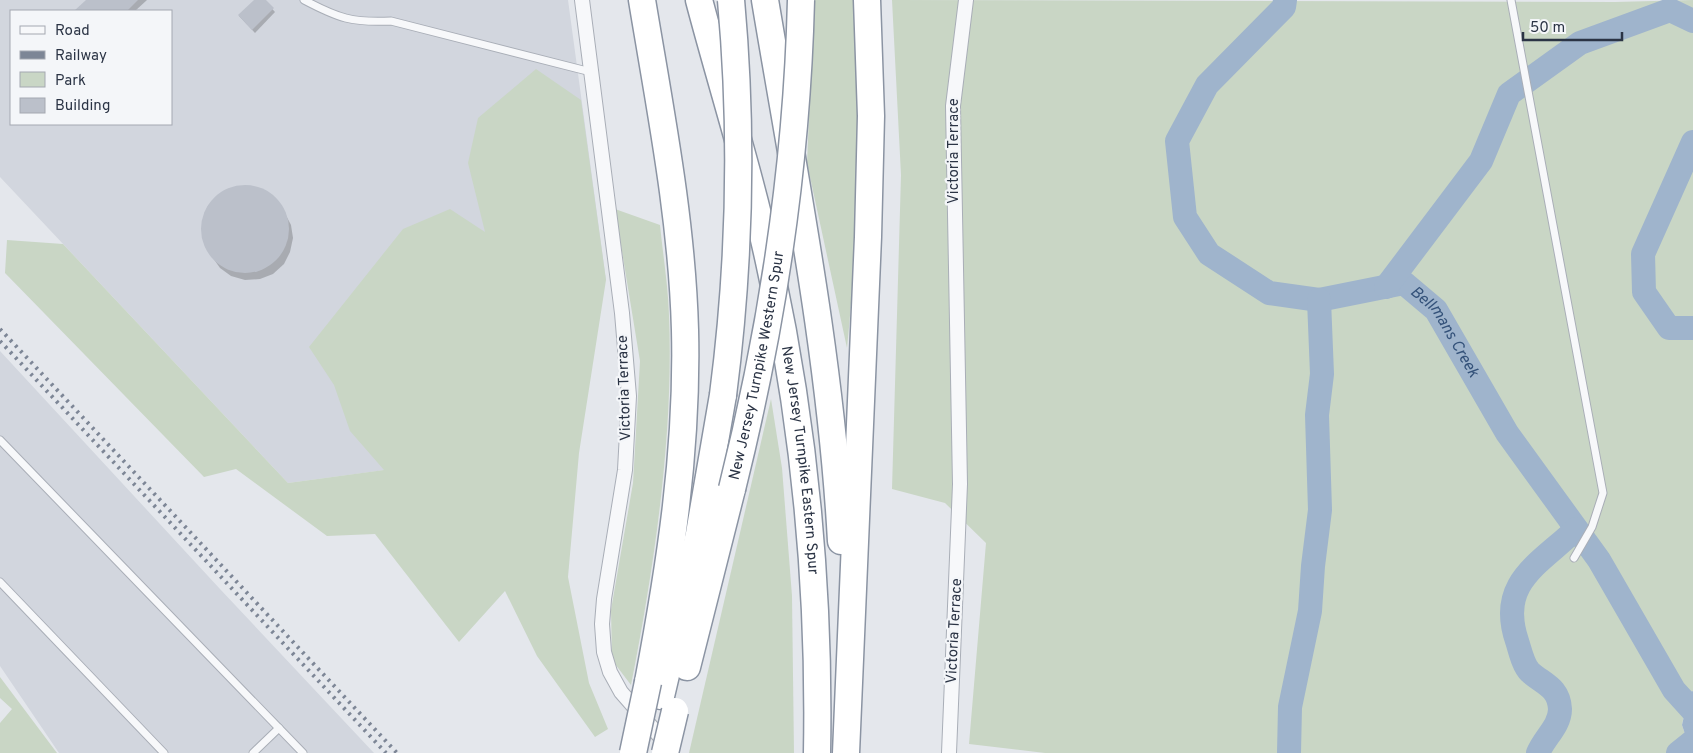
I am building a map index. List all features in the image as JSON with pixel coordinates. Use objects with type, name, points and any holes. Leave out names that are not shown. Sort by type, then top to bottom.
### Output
[{"type":"highway","points":[[633,753],[661,697],[670,564],[679,483],[685,363],[680,268],[661,113],[642,0]]},
{"type":"highway","name":"New Jersey Turnpike Eastern Spur","points":[[699,0],[760,223],[782,324],[793,389],[811,536],[816,622],[818,753]]},
{"type":"highway","name":"New Jersey Turnpike Western Spur","points":[[646,753],[699,534],[723,395],[734,296],[738,183],[737,89],[731,0]]},
{"type":"highway","points":[[765,0],[822,344],[835,459],[851,654]]},
{"type":"highway","name":"New Jersey Turnpike Western Spur","points":[[665,753],[661,697],[732,490],[759,373],[780,251],[794,123],[801,0]]},
{"type":"highway","points":[[846,753],[869,201],[868,0]]},
{"type":"street","name":"Victoria Terrace","points":[[582,0],[622,314],[628,396],[625,470],[604,599],[602,624],[604,652],[610,672],[621,692],[674,753]]},
{"type":"street","name":"Victoria Terrace","points":[[949,753],[960,484],[953,106],[966,0]]},
{"type":"lane","points":[[304,0],[333,16],[362,22],[391,21],[591,72]]},
{"type":"lane","points":[[1511,0],[1603,492],[1592,527],[1574,558]]},
{"type":"lane","points":[[0,440],[303,753]]},
{"type":"lane","points":[[0,582],[164,753]]},
{"type":"lane","points":[[253,753],[278,728]]},
{"type":"shaded area","points":[[0,0],[568,0],[606,280],[385,470],[288,483],[0,177]]},
{"type":"shaded area","points":[[0,351],[374,753],[59,753],[0,666]]},
{"type":"green space","points":[[814,0],[857,0],[856,218],[847,348],[807,163]]},
{"type":"green space","points":[[892,0],[1615,2],[1693,0],[1693,691],[1688,693],[1682,725],[1686,737],[1693,735],[1693,753],[1045,753],[969,744],[986,543],[945,503],[892,489],[901,175]]},
{"type":"green space","points":[[536,69],[581,100],[606,280],[579,453],[568,577],[589,683],[608,729],[595,737],[537,656],[505,591],[459,642],[375,534],[327,536],[236,469],[204,477],[5,273],[7,240],[63,244],[288,483],[384,470],[350,431],[334,385],[309,347],[403,229],[450,209],[485,232],[468,163],[478,118]]},
{"type":"green space","points":[[615,209],[660,225],[669,315],[670,361],[661,501],[631,685],[612,660],[611,610],[633,483],[640,361]]},
{"type":"green space","points":[[771,399],[782,468],[792,596],[794,753],[689,753]]},
{"type":"green space","points":[[0,677],[57,753],[0,753],[0,723],[12,709],[0,698]]},
{"type":"water","points":[[1693,691],[1693,735],[1686,737],[1682,725],[1684,716],[1678,708],[1688,693]]},
{"type":"building","points":[[86,0],[138,0],[128,10],[75,10]]},
{"type":"building","points":[[254,0],[266,0],[274,8],[252,30],[238,15]]},
{"type":"building","points":[[245,185],[262,188],[276,198],[286,212],[289,229],[286,246],[276,260],[262,270],[245,273],[228,270],[214,260],[204,246],[201,229],[204,212],[214,198],[228,188]]},
{"type":"waterway","name":"Bellmans Creek","points":[[1285,0],[1284,7],[1207,85],[1177,141],[1185,217],[1209,254],[1269,293],[1319,300],[1404,283],[1436,310],[1507,433],[1599,560],[1674,690],[1693,711]]},
{"type":"waterway","points":[[1386,287],[1481,161],[1509,94],[1580,43],[1670,10],[1693,21]]},
{"type":"waterway","points":[[1693,142],[1643,254],[1644,292],[1669,328],[1693,328]]},
{"type":"waterway","points":[[1289,753],[1290,707],[1310,611],[1320,510],[1317,415],[1322,374],[1319,300]]},
{"type":"waterway","points":[[1538,753],[1555,726],[1559,715],[1559,702],[1550,687],[1530,672],[1525,665],[1512,621],[1513,604],[1517,589],[1525,576],[1576,529]]},
{"type":"waterway","name":"Bellmans Creek","points":[[1678,753],[1693,741]]},
{"type":"railway","points":[[0,329],[397,753]]},
{"type":"railway","points":[[0,341],[386,753]]}]
